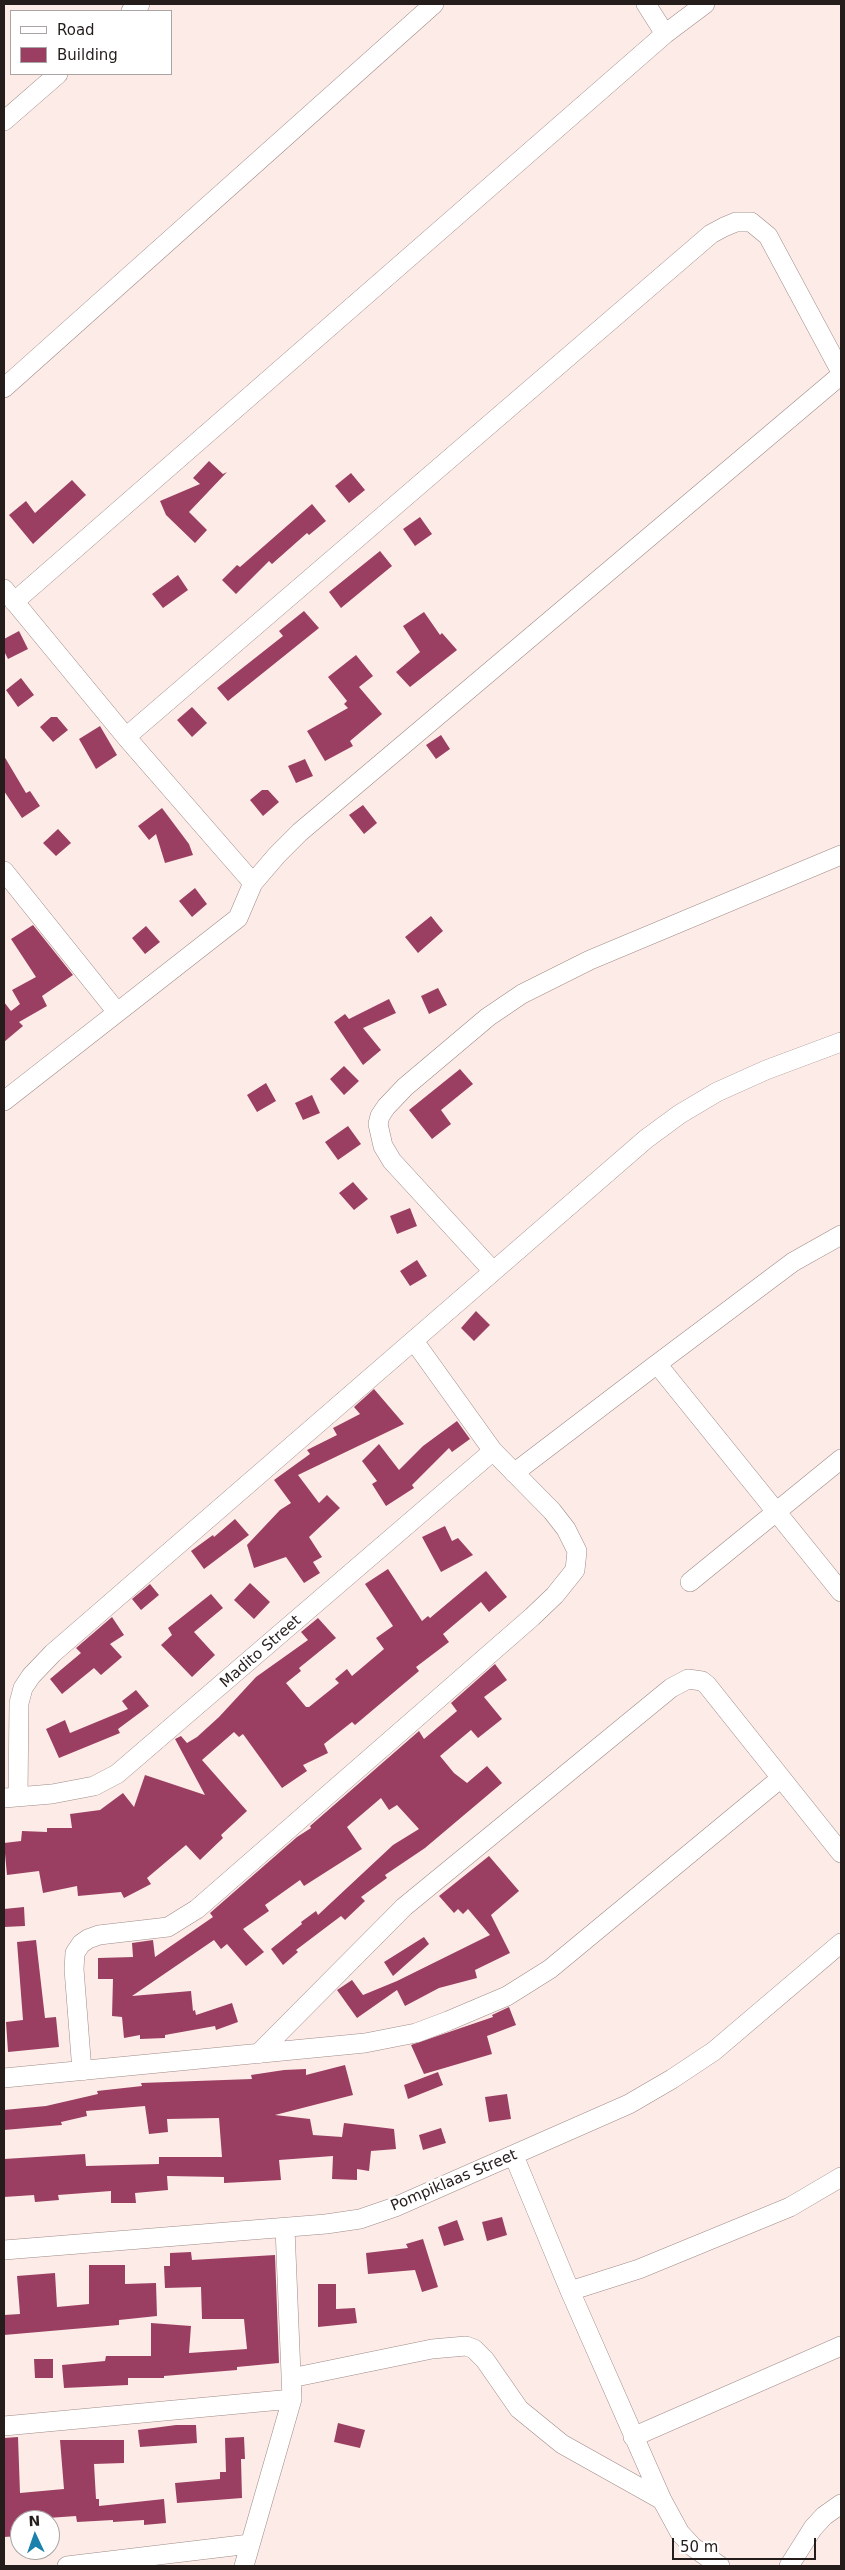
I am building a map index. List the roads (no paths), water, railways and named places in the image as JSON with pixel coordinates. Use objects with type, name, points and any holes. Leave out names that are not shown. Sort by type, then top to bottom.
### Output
[{"type":"street","points":[[4,388],[434,4]]},
{"type":"street","points":[[646,4],[665,34]]},
{"type":"street","points":[[254,883],[126,737],[9,595],[665,34],[705,4]]},
{"type":"street","points":[[4,121],[57,75]]},
{"type":"street","points":[[4,1100],[238,918],[254,883],[277,854],[300,832],[841,373],[768,236],[751,222],[736,222],[711,234],[126,737]]},
{"type":"street","points":[[492,1270],[392,1161],[383,1146],[378,1124],[380,1116],[386,1107],[405,1087],[488,1017],[547,980],[841,854]]},
{"type":"street","points":[[4,871],[10,894],[117,1012]]},
{"type":"street","points":[[11,1798],[19,1703],[23,1688],[31,1676],[53,1653],[414,1341],[492,1270],[646,1139],[680,1114],[725,1089],[841,1042]]},
{"type":"street","points":[[514,1473],[793,1262],[841,1235]]},
{"type":"street","points":[[82,2071],[74,1969],[75,1953],[81,1944],[99,1935],[168,1927],[197,1910],[532,1617],[555,1595],[575,1570],[577,1551],[566,1529],[552,1511],[492,1451],[414,1341]]},
{"type":"street","points":[[657,1364],[841,1592]]},
{"type":"street","name":"Madito Street","points":[[11,1798],[52,1794],[94,1786],[117,1774],[492,1451]]},
{"type":"street","points":[[690,1582],[776,1510],[841,1459]]},
{"type":"street","points":[[258,2054],[404,1907],[678,1683],[694,1679],[707,1685],[841,1853]]},
{"type":"street","points":[[4,2078],[365,2043],[416,2033],[507,1996],[570,1954],[781,1778]]},
{"type":"street","name":"Pompiklaas Street","points":[[4,2250],[285,2228],[360,2218],[395,2207],[629,2104],[672,2080],[714,2051],[841,1944]]},
{"type":"street","points":[[514,2156],[570,2292],[662,2500],[680,2533],[692,2547],[720,2566]]},
{"type":"street","points":[[570,2292],[639,2269],[790,2207],[841,2177]]},
{"type":"street","points":[[244,2566],[292,2399],[285,2228]]},
{"type":"street","points":[[291,2378],[432,2349],[466,2346],[474,2349],[491,2367],[519,2409],[562,2444],[662,2500]]},
{"type":"street","points":[[633,2437],[841,2346]]},
{"type":"street","points":[[4,2426],[292,2399]]},
{"type":"street","points":[[788,2566],[824,2516],[841,2504]]},
{"type":"street","points":[[67,2566],[250,2544]]}]
